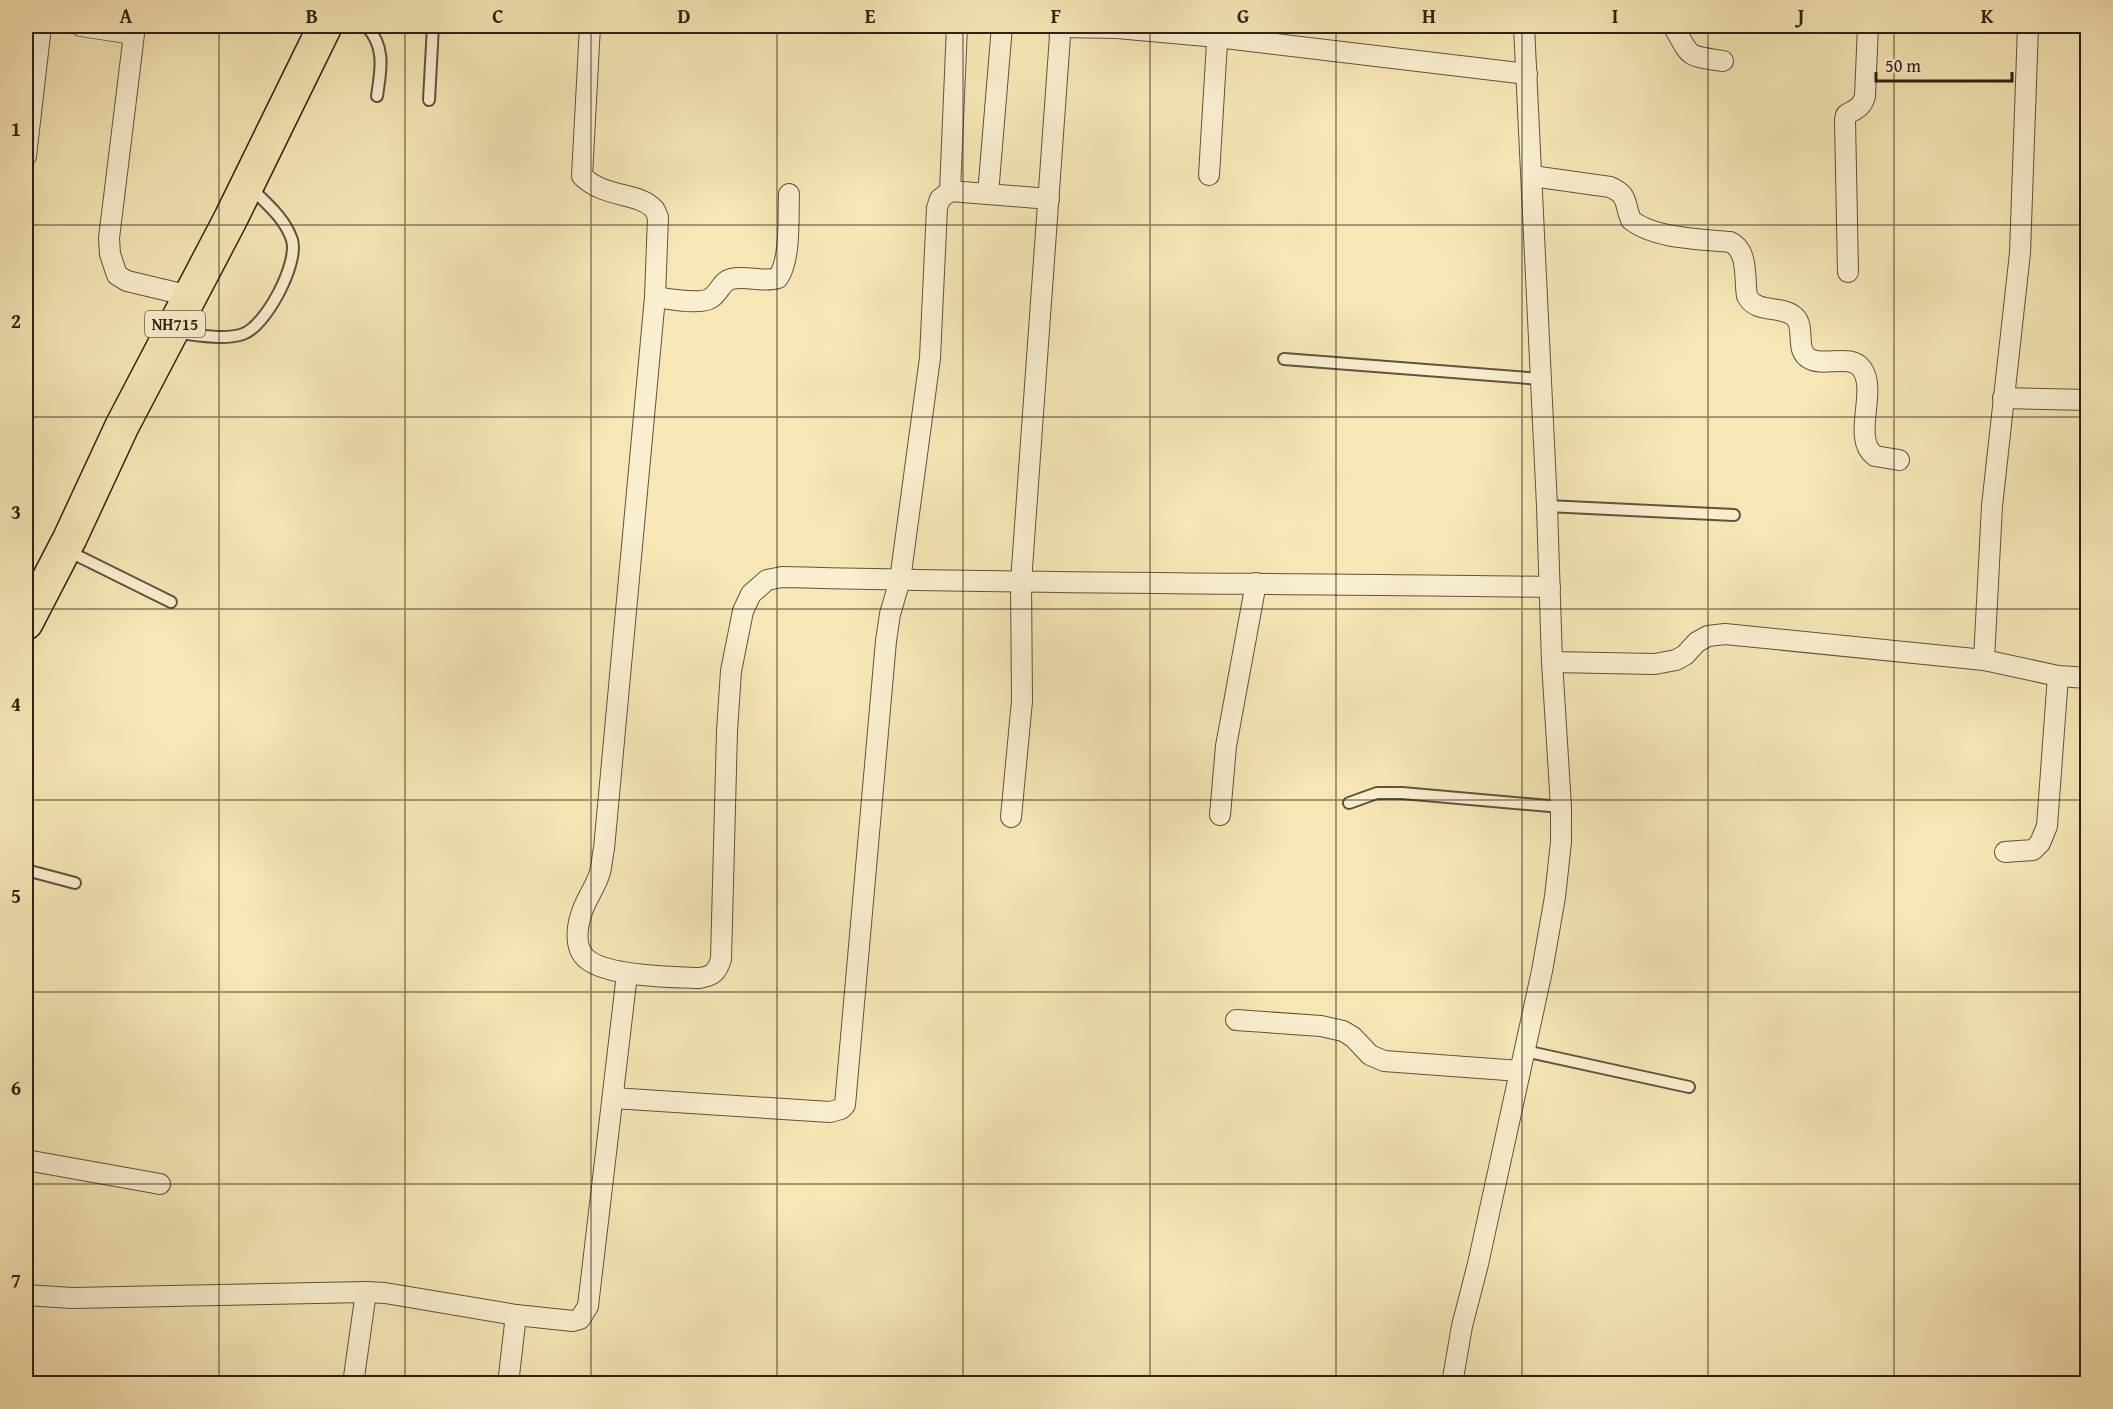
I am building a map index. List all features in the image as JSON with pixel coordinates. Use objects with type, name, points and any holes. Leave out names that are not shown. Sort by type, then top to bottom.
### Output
[{"type":"highway","name":"NH715","points":[[26,623],[122,426],[326,26]]},
{"type":"street","points":[[26,156],[41,26]]},
{"type":"street","points":[[81,26],[134,30],[109,238],[110,254],[117,275],[127,281],[190,296]]},
{"type":"street","points":[[590,26],[582,176],[590,184],[604,191],[631,198],[653,208],[658,217],[656,297],[604,849],[600,873],[582,912],[578,929],[578,946],[584,957],[599,966],[627,974],[699,978],[709,977],[717,971],[721,959],[727,731],[731,671],[743,611],[751,594],[767,580],[782,577],[1021,582],[1550,587]]},
{"type":"street","points":[[950,191],[957,26]]},
{"type":"street","points":[[988,194],[1002,26]]},
{"type":"street","points":[[1011,817],[1022,701],[1021,582],[1049,199],[1059,26],[1217,31],[1527,74]]},
{"type":"street","points":[[1452,1383],[1461,1326],[1478,1264],[1525,1052],[1556,897],[1561,842],[1562,807],[1552,662],[1547,506],[1524,26]]},
{"type":"street","points":[[1673,26],[1688,52],[1693,56],[1723,61]]},
{"type":"street","points":[[1848,272],[1845,120],[1846,116],[1859,109],[1865,96],[1868,26]]},
{"type":"street","points":[[1984,660],[1992,506],[2020,253],[2028,26]]},
{"type":"street","points":[[1209,175],[1217,31]]},
{"type":"street","points":[[1532,176],[1610,187],[1624,196],[1631,220],[1646,228],[1686,238],[1736,244],[1743,255],[1749,302],[1761,308],[1794,316],[1799,328],[1802,349],[1810,359],[1853,362],[1862,368],[1867,382],[1865,435],[1867,447],[1875,456],[1899,459]]},
{"type":"street","points":[[613,1098],[830,1112],[845,1106],[886,641],[890,614],[900,580],[930,358],[937,208],[940,199],[950,191],[1049,199]]},
{"type":"street","points":[[656,297],[705,301],[713,297],[728,280],[741,278],[762,281],[778,278],[782,272],[786,255],[789,194]]},
{"type":"street","points":[[2003,398],[2088,400]]},
{"type":"street","points":[[1220,815],[1226,747],[1256,583]]},
{"type":"street","points":[[1552,662],[1655,664],[1676,660],[1708,636],[1725,634],[1984,660],[2058,676],[2088,678]]},
{"type":"street","points":[[2005,852],[2032,850],[2040,843],[2047,826],[2058,676]]},
{"type":"street","points":[[26,1295],[72,1298],[366,1292],[385,1293],[516,1315],[573,1321],[580,1319],[588,1306],[627,974]]},
{"type":"street","points":[[1236,1020],[1321,1026],[1343,1031],[1353,1037],[1370,1055],[1384,1061],[1520,1071]]},
{"type":"street","points":[[26,1160],[159,1184]]},
{"type":"street","points":[[352,1383],[366,1292]]},
{"type":"street","points":[[508,1383],[516,1315]]},
{"type":"lane","points":[[366,26],[374,34],[382,55],[377,96]]},
{"type":"lane","points":[[429,100],[433,26]]},
{"type":"lane","points":[[171,333],[225,336],[245,334],[258,323],[273,303],[291,266],[293,243],[287,229],[275,212],[247,184]]},
{"type":"lane","points":[[1284,359],[1541,379]]},
{"type":"lane","points":[[1547,506],[1734,515]]},
{"type":"lane","points":[[64,549],[171,602]]},
{"type":"lane","points":[[1349,803],[1377,793],[1402,793],[1562,807]]},
{"type":"lane","points":[[26,870],[75,883]]},
{"type":"lane","points":[[1525,1052],[1689,1087]]}]
